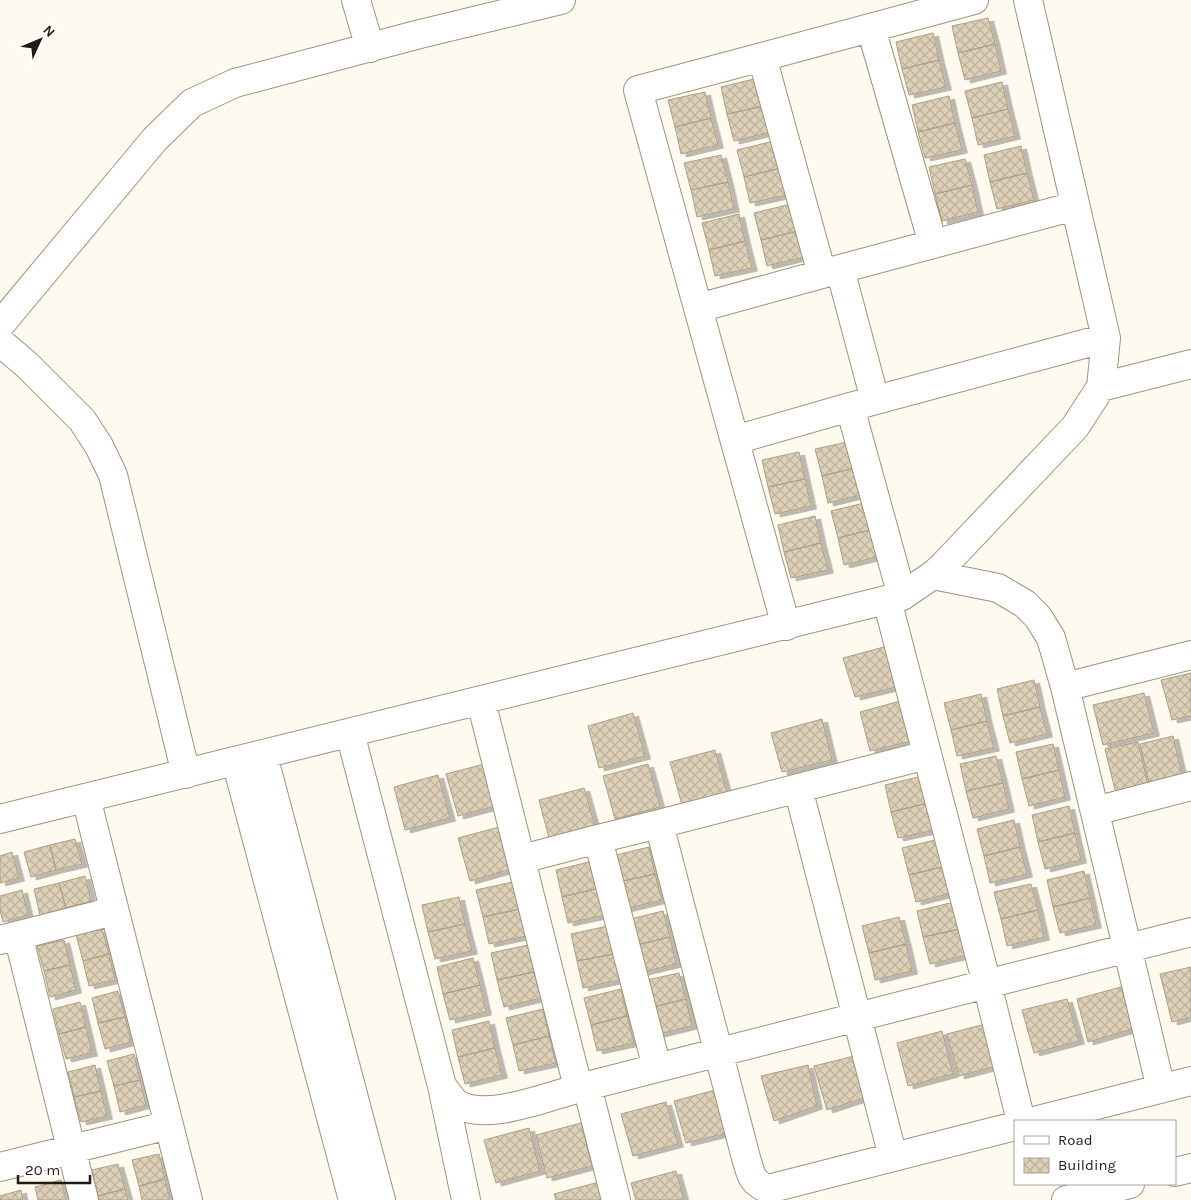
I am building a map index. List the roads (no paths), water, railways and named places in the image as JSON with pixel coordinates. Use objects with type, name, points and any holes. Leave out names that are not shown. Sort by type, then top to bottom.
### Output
[{"type":"street","points":[[356,0],[370,48]]},
{"type":"street","points":[[0,325],[155,138],[192,103],[235,83],[420,34],[561,0]]},
{"type":"street","points":[[786,626],[638,90],[974,0]]},
{"type":"street","points":[[0,819],[894,598],[933,575],[1075,427],[1101,387],[1106,338],[1028,0]]},
{"type":"street","points":[[871,28],[933,244]]},
{"type":"street","points":[[762,57],[831,272],[863,404],[894,598],[928,755],[1021,1120]]},
{"type":"street","points":[[698,308],[1075,206]]},
{"type":"street","points":[[735,440],[1106,338]]},
{"type":"street","points":[[0,342],[27,365],[82,420],[99,446],[112,476],[186,774]]},
{"type":"street","points":[[1101,387],[1191,364]]},
{"type":"street","points":[[933,575],[998,588],[1025,604],[1038,617],[1051,638],[1065,688],[1162,1089]]},
{"type":"street","points":[[1065,688],[1191,655]]},
{"type":"street","points":[[481,701],[583,1087],[616,1200]]},
{"type":"street","points":[[350,733],[442,1086],[466,1200]]},
{"type":"street","points":[[263,755],[381,1200]]},
{"type":"street","points":[[522,859],[928,755]]},
{"type":"street","points":[[236,761],[353,1200]]},
{"type":"street","points":[[1094,811],[1191,786]]},
{"type":"street","points":[[798,788],[894,1157]]},
{"type":"street","points":[[86,798],[188,1200]]},
{"type":"street","points":[[659,824],[753,1179],[760,1185],[761,1194],[1014,1126]]},
{"type":"street","points":[[598,839],[658,1068]]},
{"type":"street","points":[[84,1200],[72,1149],[9,937],[114,911]]},
{"type":"street","points":[[442,1086],[457,1104],[474,1111],[494,1111],[1191,932]]},
{"type":"street","points":[[1038,1120],[1191,1081]]},
{"type":"street","points":[[0,1167],[169,1125]]},
{"type":"street","points":[[1176,1172],[1191,1168]]},
{"type":"street","points":[[1066,1200],[1126,1185]]}]
